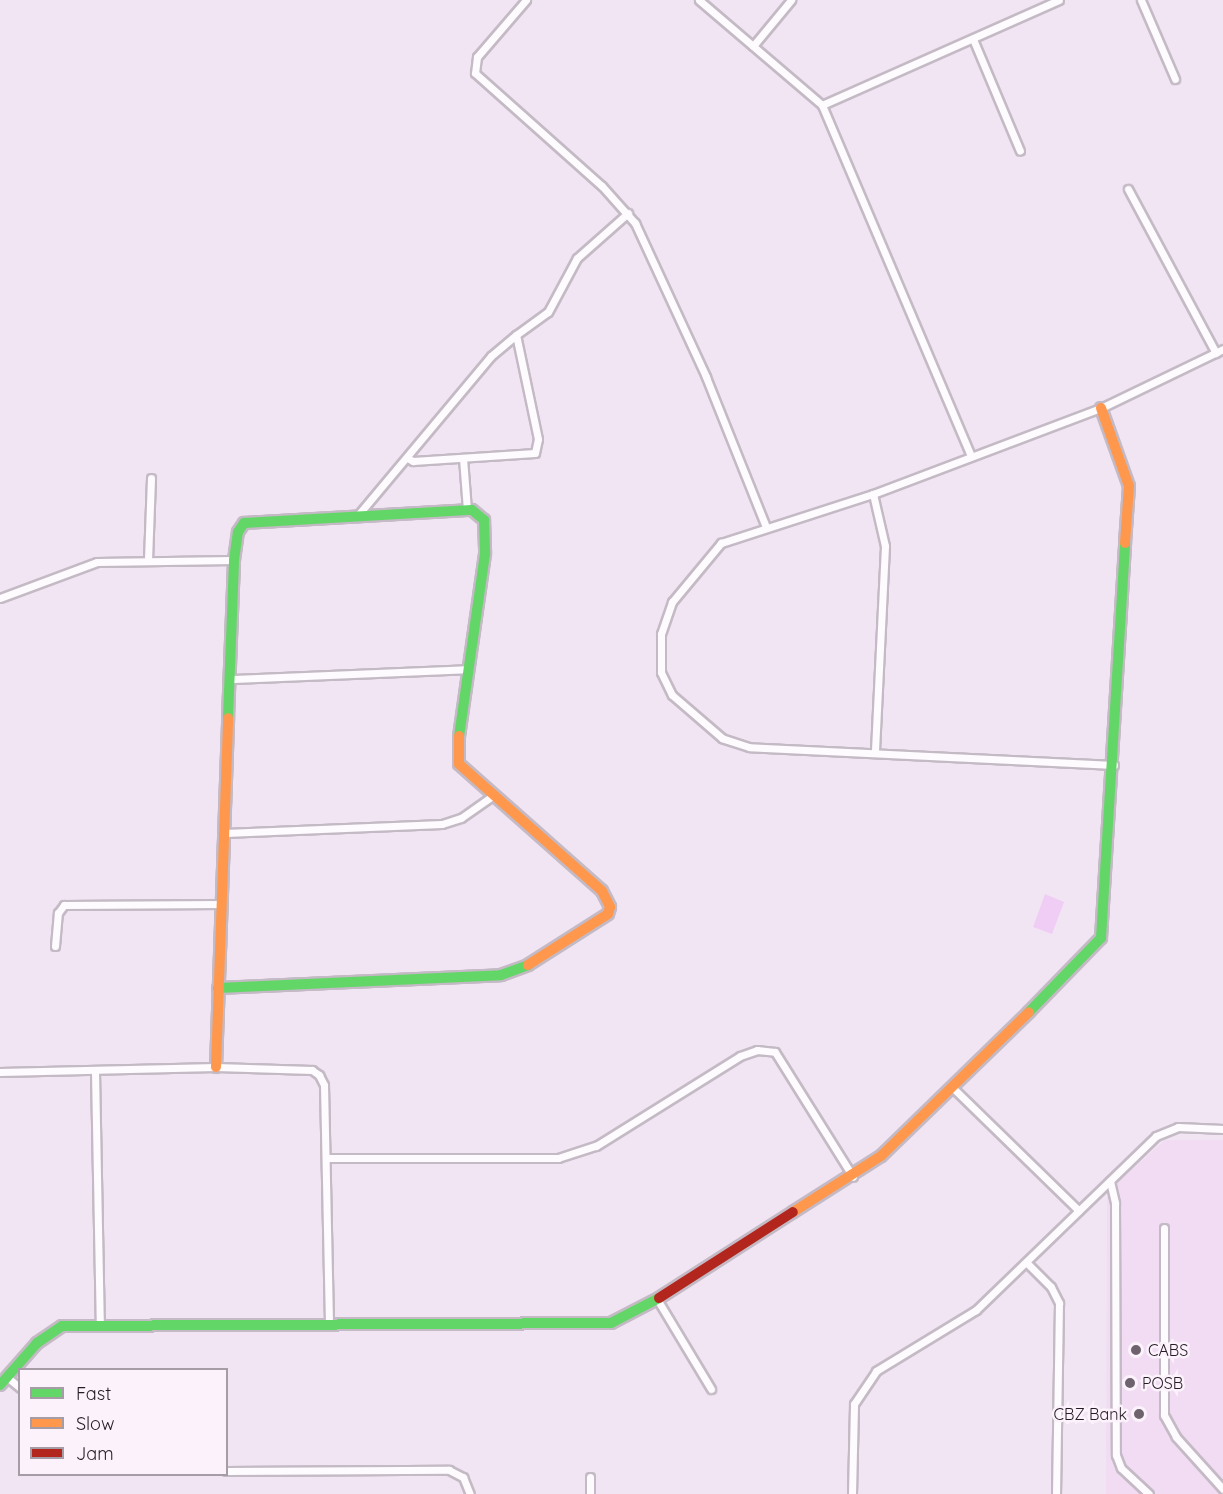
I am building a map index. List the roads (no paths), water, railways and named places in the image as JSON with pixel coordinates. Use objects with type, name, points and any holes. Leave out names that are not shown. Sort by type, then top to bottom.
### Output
[{"type":"street","points":[[526,0],[477,57],[475,73],[627,213],[706,377],[766,526]]},
{"type":"street","points":[[699,0],[822,105],[972,456]]},
{"type":"street","points":[[753,46],[791,0]]},
{"type":"street","points":[[822,105],[1059,0]]},
{"type":"street","points":[[1141,0],[1175,80]]},
{"type":"street","points":[[973,39],[1020,151]]},
{"type":"street","points":[[1114,765],[749,747],[722,738],[672,695],[661,672],[661,634],[672,602],[722,543],[766,526],[873,494],[1101,408],[1220,351],[1128,189]]},
{"type":"street","points":[[358,515],[491,356],[548,312],[577,258],[627,213]]},
{"type":"street","points":[[407,458],[526,455],[539,448],[516,335]]},
{"type":"street","points":[[18,1387],[3,1381],[48,1334],[62,1326],[601,1324],[657,1299],[853,1178],[881,1156],[1097,946],[1104,925],[1129,486],[1101,408]]},
{"type":"street","points":[[463,458],[467,510]]},
{"type":"street","points":[[148,560],[151,478]]},
{"type":"street","points":[[873,494],[885,546],[875,752]]},
{"type":"street","points":[[216,1067],[218,988],[231,679],[234,560],[238,532],[244,523],[472,510],[484,520],[486,554],[468,669],[459,764],[492,796],[603,891],[610,907],[608,914],[523,968],[501,975],[218,988]]},
{"type":"street","points":[[0,598],[97,562],[234,560]]},
{"type":"street","points":[[231,679],[468,669]]},
{"type":"street","points":[[225,833],[442,824],[461,818],[492,796]]},
{"type":"street","points":[[55,946],[58,914],[64,905],[222,904]]},
{"type":"street","points":[[327,1158],[558,1158],[596,1146],[740,1056],[757,1050],[775,1052],[853,1178]]},
{"type":"street","points":[[0,1072],[95,1072],[216,1067],[312,1070],[319,1075],[324,1085],[327,1158],[329,1325]]},
{"type":"street","points":[[95,1072],[100,1325]]},
{"type":"street","points":[[952,1087],[1079,1211]]},
{"type":"street","points":[[852,1494],[854,1404],[863,1385],[876,1371],[976,1310],[1156,1136],[1178,1127],[1223,1129]]},
{"type":"street","points":[[1110,1181],[1115,1203],[1116,1455],[1121,1468],[1149,1494]]},
{"type":"street","points":[[1164,1228],[1164,1415],[1176,1437],[1223,1489]]},
{"type":"street","points":[[1027,1263],[1051,1287],[1059,1303],[1056,1494]]},
{"type":"street","points":[[657,1299],[711,1389]]},
{"type":"street","points":[[228,1471],[449,1470],[463,1477],[470,1494]]},
{"type":"street","points":[[590,1477],[590,1494]]},
{"type":"place","name":"CABS","points":[[1136,1350]]},
{"type":"place","name":"POSB","points":[[1130,1383]]},
{"type":"place","name":"CBZ Bank","points":[[1139,1414]]}]
